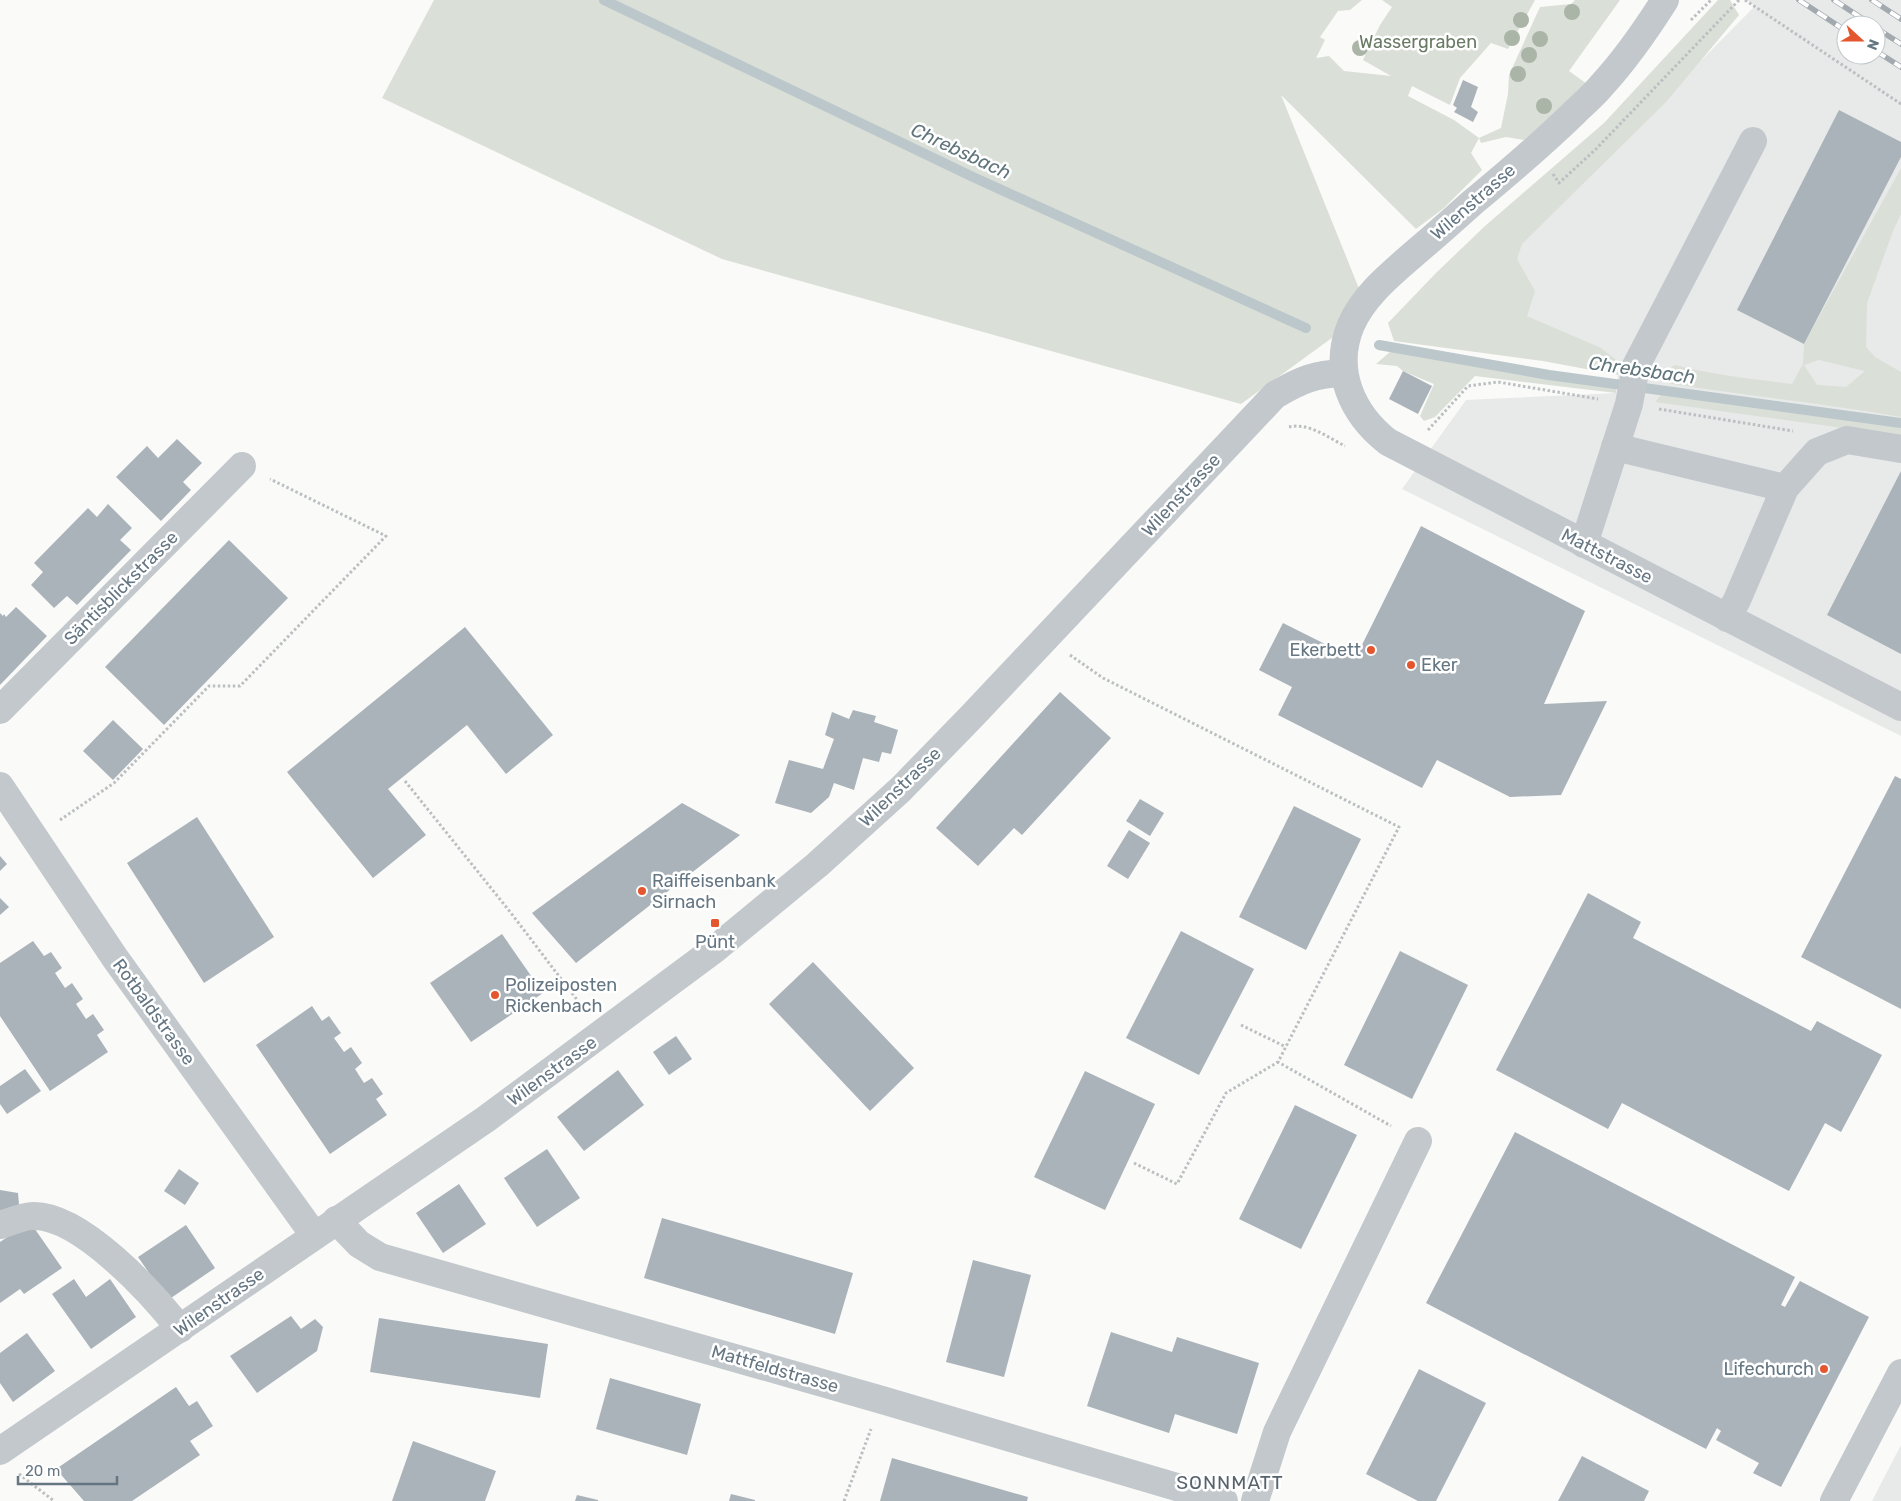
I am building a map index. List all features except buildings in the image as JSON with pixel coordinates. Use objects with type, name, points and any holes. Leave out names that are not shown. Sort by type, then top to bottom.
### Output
[{"type":"street","name":"Wilenstrasse","points":[[8,1461],[180,1329],[314,1235],[486,1119],[574,1056],[715,949],[817,866],[900,789],[972,716],[1275,395],[1300,381],[1324,374],[1344,374],[1346,340],[1351,324],[1364,301],[1395,271],[1557,130],[1602,86],[1642,35],[1665,0]]},
{"type":"street","points":[[1584,544],[1629,404],[1636,366],[1753,141]]},
{"type":"street","name":"Mattstrasse","points":[[1344,374],[1350,394],[1360,412],[1373,430],[1388,442],[1901,707]]},
{"type":"street","points":[[1727,618],[1737,600],[1785,488],[1817,452],[1847,440],[1901,449]]},
{"type":"street","points":[[1615,447],[1785,488]]},
{"type":"street","name":"Säntisblickstrasse","points":[[0,710],[242,466]]},
{"type":"street","name":"Rotbaldstrasse","points":[[0,786],[115,958],[314,1235]]},
{"type":"street","points":[[1255,1501],[1276,1432],[1418,1141]]},
{"type":"street","points":[[0,1226],[31,1216],[45,1217],[87,1237],[116,1260],[180,1329]]},
{"type":"street","name":"Mattfeldstrasse","points":[[336,1220],[359,1244],[380,1257],[882,1400],[1224,1501]]},
{"type":"street","points":[[1834,1501],[1901,1374]]},
{"type":"path","points":[[1550,170],[1559,183],[1596,149],[1739,0]]},
{"type":"path","points":[[1745,0],[1901,104]]},
{"type":"path","points":[[34,838],[114,783],[209,686],[240,686],[386,536],[242,466]]},
{"type":"path","points":[[1067,653],[1103,678],[1399,827],[1278,1062],[1226,1093],[1177,1184],[1134,1163]]},
{"type":"path","points":[[405,781],[512,913],[586,1012]]},
{"type":"path","points":[[1241,1025],[1286,1047]]},
{"type":"path","points":[[1278,1062],[1418,1141]]},
{"type":"path","points":[[844,1501],[882,1400]]},
{"type":"path","points":[[8,1461],[54,1501]]},
{"type":"shaded area","points":[[1747,0],[1901,0],[1901,736],[1402,489],[1466,400],[1616,393],[1619,363],[1527,316],[1511,253],[1755,6]]},
{"type":"shaded area","points":[[1901,1445],[1901,1501],[1872,1501]]},
{"type":"green space","name":"Wassergraben","points":[[434,0],[1362,0],[1350,10],[1338,11],[1320,37],[1325,40],[1316,58],[1329,56],[1344,71],[1391,76],[1363,60],[1380,25],[1392,7],[1382,0],[1535,0],[1508,49],[1491,43],[1460,78],[1450,105],[1412,86],[1408,96],[1454,120],[1479,138],[1471,153],[1482,170],[1444,208],[1416,229],[1281,95],[1364,301],[1351,324],[1241,404],[722,259],[382,98]]},
{"type":"green space","points":[[1575,0],[1620,0],[1569,71],[1587,84],[1524,140],[1506,137],[1481,143],[1479,138],[1501,128],[1508,94],[1509,75],[1540,7],[1571,4]]},
{"type":"green space","points":[[1718,0],[1730,0],[1739,15],[1666,102],[1522,244],[1517,259],[1535,291],[1527,316],[1601,348],[1620,363],[1618,375],[1543,361],[1394,341],[1388,323],[1485,226],[1604,123]]},
{"type":"green space","points":[[1901,168],[1901,214],[1867,303],[1866,347],[1875,357],[1901,372],[1901,417],[1668,383],[1667,376],[1659,367],[1665,372],[1675,365],[1718,374],[1792,384],[1803,364],[1804,344]],"holes":[[[1819,360],[1865,371],[1846,387],[1817,385],[1804,365]]]},
{"type":"green space","points":[[1391,351],[1616,382],[1616,393],[1475,376],[1435,417],[1424,421],[1420,416],[1434,384],[1403,371],[1397,366],[1376,364]]},
{"type":"green space","points":[[1665,390],[1871,421],[1901,427],[1901,436],[1655,402]]},
{"type":"waterway","name":"Chrebsbach","points":[[604,0],[973,177],[1306,328]]},
{"type":"waterway","name":"Chrebsbach","points":[[1379,345],[1549,375],[1901,423]]},
{"type":"railway","points":[[1799,0],[1836,24]]},
{"type":"railway","points":[[1834,0],[1857,15]]},
{"type":"railway","points":[[1872,0],[1901,19]]},
{"type":"railway","points":[[1886,34],[1901,44]]},
{"type":"railway","points":[[1886,57],[1901,67]]},
{"type":"place","name":"Ekerbett","points":[[1371,650]]},
{"type":"place","name":"Eker","points":[[1411,665]]},
{"type":"place","name":"Raiffeisenbank Sirnach","points":[[642,891]]},
{"type":"place","name":"Pünt","points":[[715,923]]},
{"type":"place","name":"Polizeiposten Rickenbach","points":[[495,995]]},
{"type":"place","name":"Lifechurch","points":[[1824,1369]]},
{"type":"district","name":"SONNMATT","points":[[1230,1482]]}]
